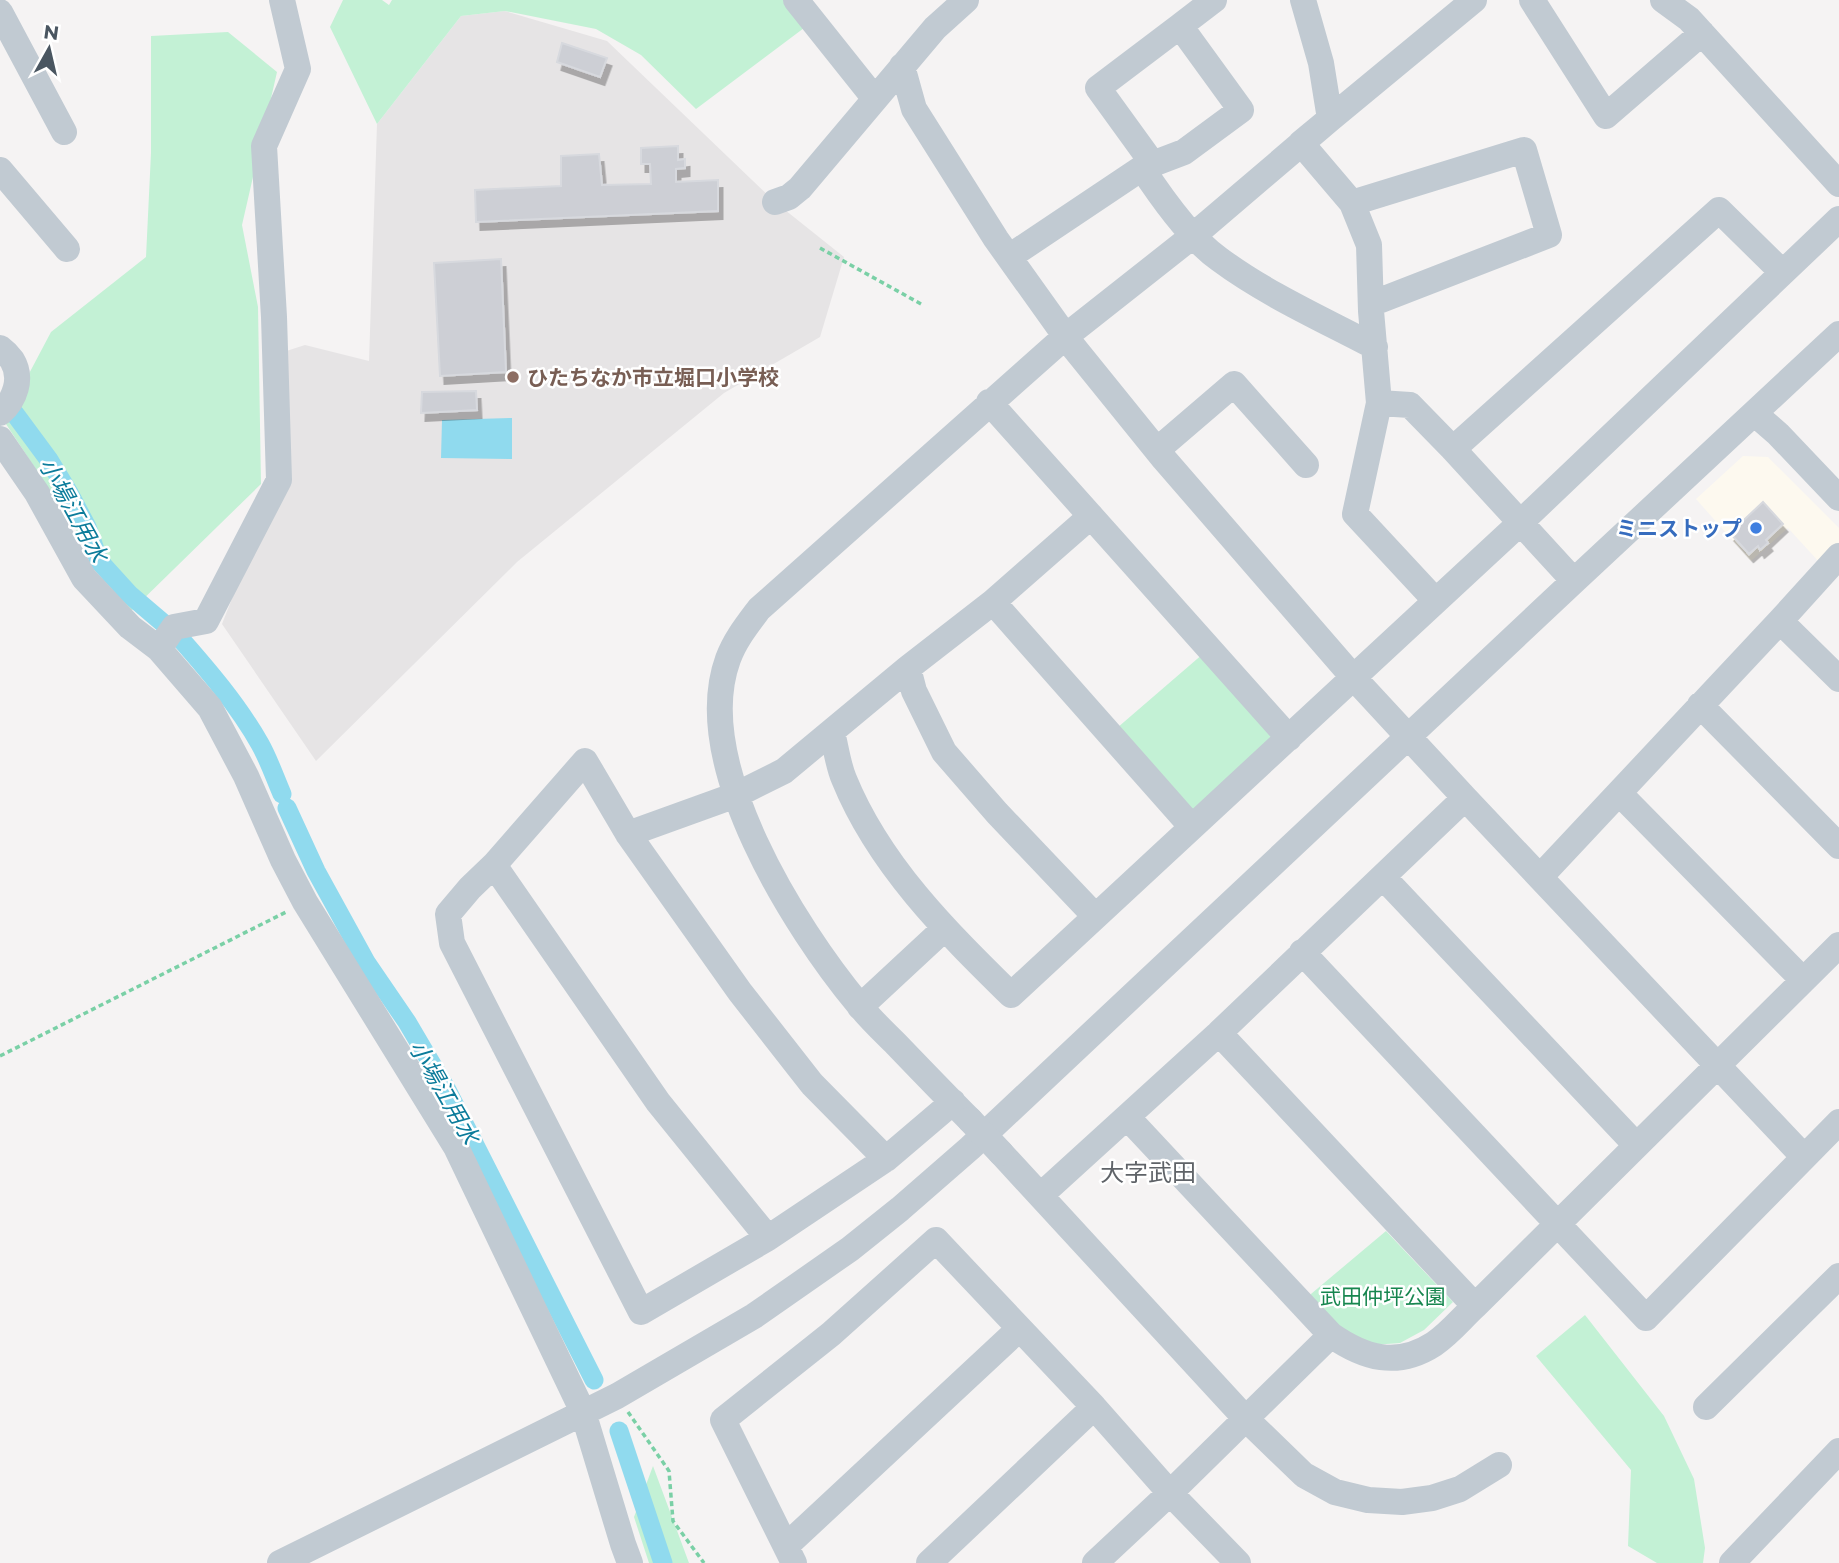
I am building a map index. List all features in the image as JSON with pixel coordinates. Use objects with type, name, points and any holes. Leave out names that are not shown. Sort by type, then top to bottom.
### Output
[{"type":"street","points":[[159,649],[174,627],[206,621],[279,480],[274,317],[264,146],[298,69],[282,0]]},
{"type":"street","points":[[796,0],[875,99]]},
{"type":"street","points":[[775,202],[789,197],[800,188],[935,28],[966,0]]},
{"type":"street","points":[[1214,0],[1098,88],[1177,216],[1217,258],[1270,292],[1375,347]]},
{"type":"street","points":[[1303,0],[1321,62],[1330,119]]},
{"type":"street","points":[[1474,0],[1194,235],[1066,336],[758,609],[728,659],[721,687],[720,719],[736,795],[760,851],[805,932],[860,1007],[1002,1153],[1246,1419],[1304,1475],[1335,1492],[1368,1500],[1402,1502],[1432,1498],[1460,1489],[1499,1465]]},
{"type":"street","points":[[1532,0],[1606,116],[1702,33]]},
{"type":"street","points":[[1663,0],[1689,19],[1839,184]]},
{"type":"street","points":[[0,12],[64,132]]},
{"type":"street","points":[[1009,257],[1147,166],[1184,152],[1241,110],[1180,26]]},
{"type":"street","points":[[902,66],[914,110],[1009,257],[1066,336],[1157,450],[1353,677],[1804,1157]]},
{"type":"street","points":[[1301,144],[1352,203],[1369,245],[1379,403],[1355,514],[1435,600]]},
{"type":"street","points":[[1352,203],[1524,150],[1549,235],[1371,304]]},
{"type":"street","points":[[0,170],[67,249]]},
{"type":"street","points":[[1453,449],[1719,210],[1782,272]]},
{"type":"street","points":[[832,733],[843,778],[893,867],[944,929],[1011,995],[1520,523],[1839,219]]},
{"type":"street","points":[[280,1563],[617,1396],[754,1316],[850,1249],[970,1148],[1839,334]]},
{"type":"street","points":[[0,348],[12,359],[17,374],[17,386],[13,398],[0,413]]},
{"type":"street","points":[[1157,450],[1234,384],[1306,465]]},
{"type":"street","points":[[989,402],[1289,738]]},
{"type":"street","points":[[1379,403],[1409,405],[1574,581]]},
{"type":"street","points":[[1755,414],[1778,434],[1839,498]]},
{"type":"street","points":[[0,439],[37,494],[85,578],[130,627],[159,649],[210,708],[246,776],[305,902],[456,1147],[583,1412],[631,1563]]},
{"type":"street","points":[[628,834],[736,795],[784,771],[908,668],[993,602],[1091,516]]},
{"type":"street","points":[[1540,877],[1839,556]]},
{"type":"street","points":[[993,602],[1191,826]]},
{"type":"street","points":[[1780,621],[1839,679]]},
{"type":"street","points":[[908,668],[914,691],[944,752],[997,813],[1096,916]]},
{"type":"street","points":[[1700,705],[1839,846]]},
{"type":"street","points":[[886,1159],[812,1084],[740,992],[628,834],[585,761],[448,915],[452,943],[641,1312],[768,1238],[961,1111]]},
{"type":"street","points":[[1619,793],[1803,980]]},
{"type":"street","points":[[1041,1195],[1219,1033],[1465,798]]},
{"type":"street","points":[[494,865],[658,1102],[768,1238]]},
{"type":"street","points":[[1383,877],[1636,1145]]},
{"type":"street","points":[[860,1007],[944,929]]},
{"type":"street","points":[[1127,1117],[1331,1335],[1367,1355],[1389,1358],[1412,1354],[1434,1343],[1475,1306],[1839,945]]},
{"type":"street","points":[[1302,952],[1646,1318],[1839,1122]]},
{"type":"street","points":[[1219,1033],[1475,1306]]},
{"type":"street","points":[[1019,1329],[790,1555],[723,1420],[831,1334],[936,1240],[1238,1563]]},
{"type":"street","points":[[1706,1407],[1839,1276]]},
{"type":"street","points":[[1095,1563],[1331,1335]]},
{"type":"street","points":[[929,1563],[1094,1408]]},
{"type":"street","points":[[1732,1563],[1839,1451]]},
{"type":"path","points":[[820,248],[921,304]]},
{"type":"path","points":[[0,1056],[305,902]]},
{"type":"path","points":[[617,1396],[669,1471],[673,1521],[704,1563]]},
{"type":"shaded area","name":"ひたちなか市立堀口小学校","points":[[505,11],[607,41],[775,202],[844,257],[820,337],[724,393],[517,562],[316,761],[222,624],[279,480],[274,355],[305,345],[369,361],[377,124],[461,16]]},
{"type":"shaded area","points":[[1743,456],[1768,457],[1839,528],[1839,542],[1820,563],[1788,528],[1751,561],[1696,499]]},
{"type":"green space","points":[[343,0],[382,0],[389,5],[392,0],[789,0],[808,25],[696,109],[641,55],[596,29],[505,11],[461,16],[377,124],[330,27]]},
{"type":"green space","points":[[228,32],[277,72],[242,225],[258,307],[261,484],[130,612],[4,421],[51,332],[146,257],[151,153],[151,36]]},
{"type":"green space","points":[[1204,653],[1276,735],[1198,812],[1188,809],[1117,728]]},
{"type":"green space","name":"武田仲坪公園","points":[[1386,1231],[1453,1302],[1424,1330],[1400,1343],[1373,1345],[1334,1326],[1305,1299]]},
{"type":"green space","points":[[1585,1315],[1664,1416],[1694,1479],[1705,1548],[1703,1563],[1657,1563],[1628,1546],[1631,1470],[1536,1356]]},
{"type":"green space","points":[[653,1466],[689,1563],[649,1563],[634,1517]]},
{"type":"water","points":[[512,418],[512,459],[441,458],[442,420]]},
{"type":"building","points":[[562,43],[607,58],[600,77],[557,62]]},
{"type":"building","points":[[678,146],[678,160],[685,159],[685,168],[676,169],[676,182],[718,180],[718,211],[476,222],[475,190],[561,186],[561,156],[599,154],[602,185],[651,184],[650,164],[641,164],[641,148]]},
{"type":"building","points":[[501,259],[506,372],[440,376],[434,263]]},
{"type":"building","points":[[476,391],[477,410],[421,413],[422,392]]},
{"type":"building","name":"ミニストップ","points":[[1763,502],[1783,524],[1766,540],[1768,543],[1760,550],[1758,546],[1749,554],[1730,533]]},
{"type":"waterway","name":"小場江用水","points":[[15,414],[49,460],[69,493],[87,527],[99,561],[129,594],[169,628]]},
{"type":"waterway","name":"小場江用水","points":[[178,636],[242,715],[263,750],[282,794]]},
{"type":"waterway","name":"小場江用水","points":[[287,808],[316,871],[366,962],[407,1022],[447,1090],[594,1380]]},
{"type":"waterway","name":"小場江用水","points":[[619,1431],[663,1563]]},
{"type":"place","name":"ひたちなか市立堀口小学校","points":[[513,377]]},
{"type":"place","name":"ミニストップ","points":[[1756,528]]},
{"type":"district","name":"大字武田","points":[[1148,1172]]}]
